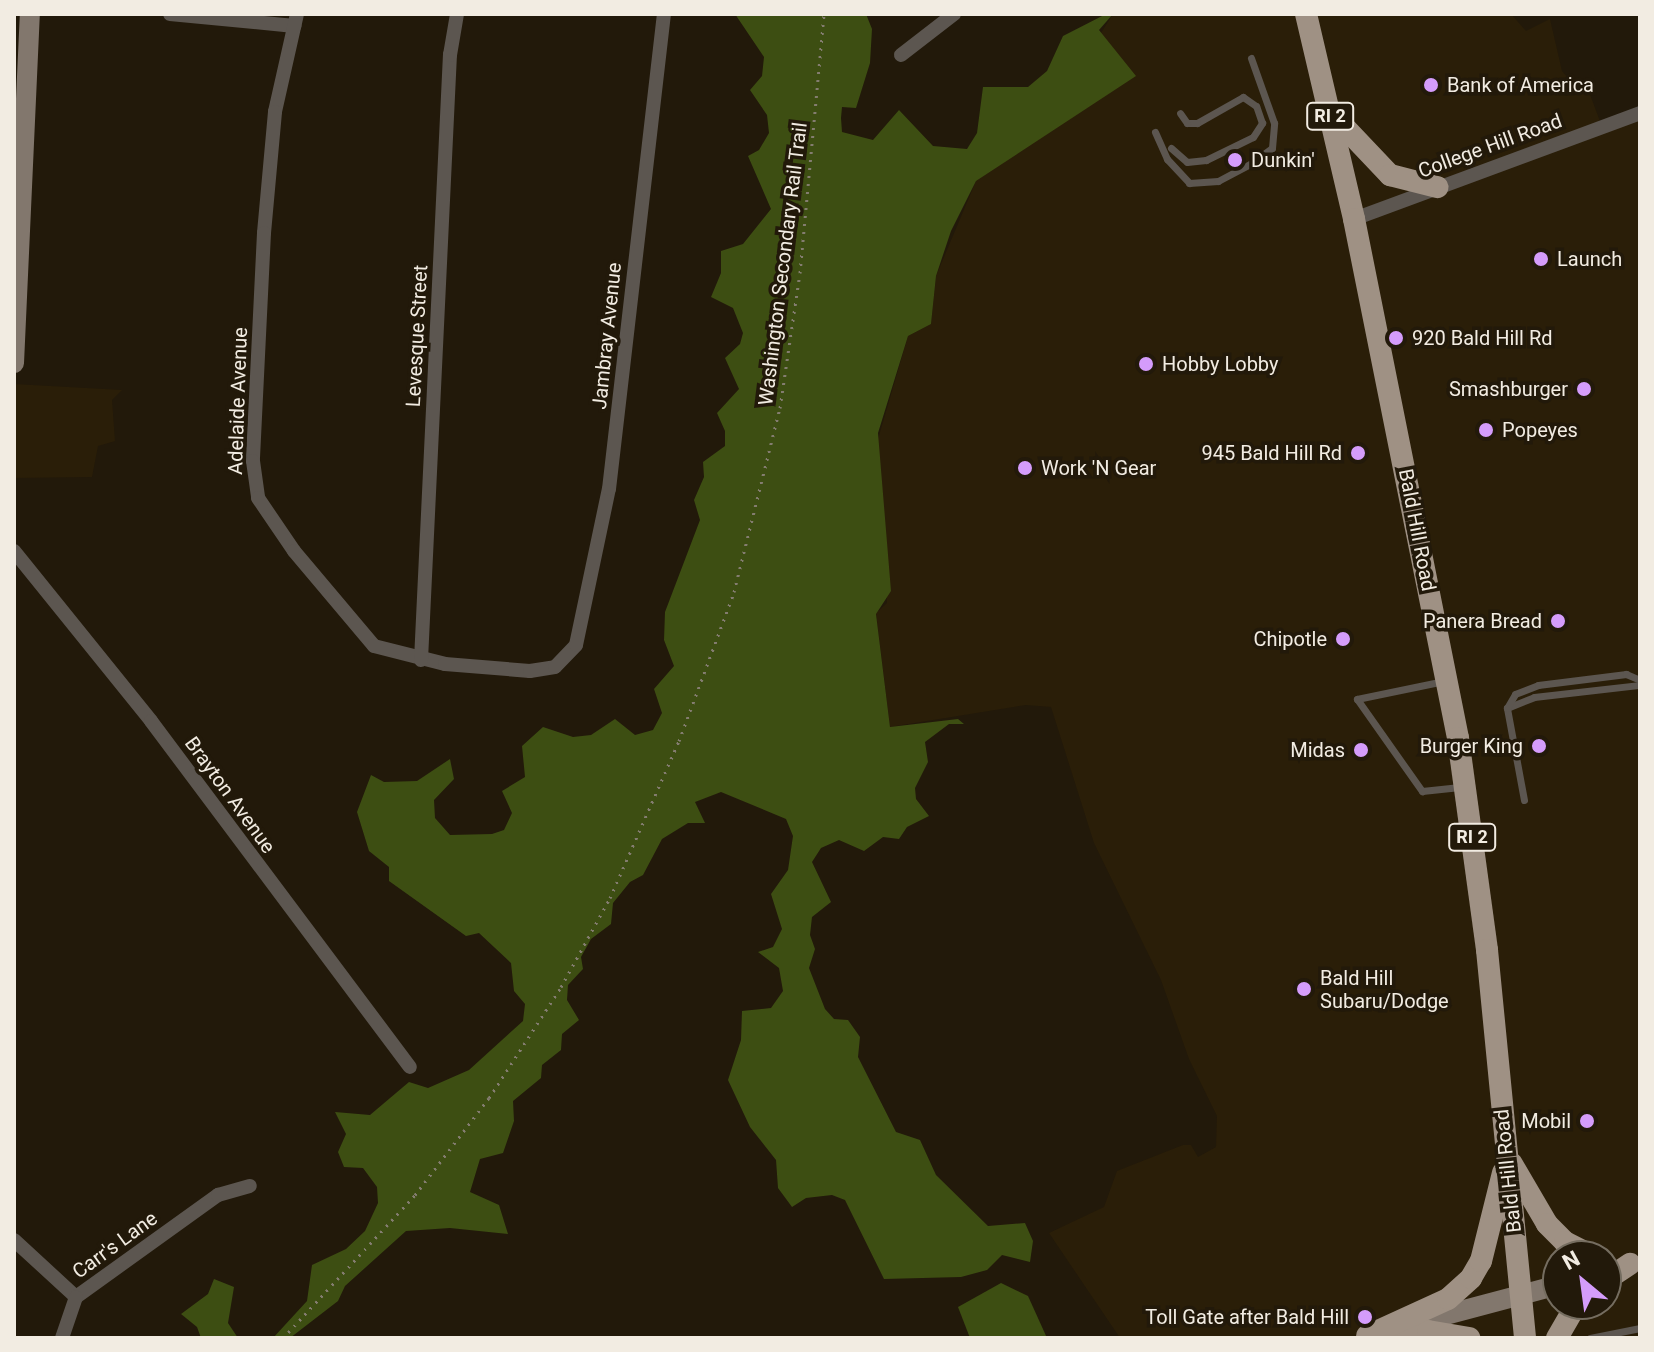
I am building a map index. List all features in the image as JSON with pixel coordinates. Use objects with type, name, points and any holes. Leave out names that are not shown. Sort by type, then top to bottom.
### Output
[{"type":"main road","points":[[14,363],[30,14]]},
{"type":"main road","name":"Bald Hill Road","points":[[1306,14],[1354,219],[1465,787],[1525,1338]]},
{"type":"main road","points":[[1328,109],[1390,175],[1437,187]]},
{"type":"main road","points":[[1507,1156],[1547,1224],[1563,1240]]},
{"type":"main road","points":[[1363,1337],[1448,1299],[1471,1278],[1481,1261],[1507,1156]]},
{"type":"main road","points":[[1363,1337],[1542,1290]]},
{"type":"main road","points":[[1557,1338],[1568,1320]]},
{"type":"main road","points":[[1363,1337],[1428,1331],[1469,1338]]},
{"type":"street","points":[[170,14],[296,20]]},
{"type":"street","name":"Levesque Street","points":[[421,660],[450,55],[457,14]]},
{"type":"street","name":"Jambray Avenue","points":[[567,657],[578,637],[609,489],[664,14]]},
{"type":"street","points":[[901,55],[954,14]]},
{"type":"street","name":"Adelaide Avenue","points":[[296,20],[275,112],[264,233],[254,482],[273,522],[362,636],[381,650],[421,660],[542,670],[567,657]]},
{"type":"street","name":"College Hill Road","points":[[1354,219],[1640,113]]},
{"type":"street","name":"Brayton Avenue","points":[[14,551],[151,721],[410,1067]]},
{"type":"street","name":"Carr's Lane","points":[[14,1240],[76,1297],[218,1195],[250,1186]]},
{"type":"street","points":[[62,1338],[76,1297]]},
{"type":"lane","points":[[1155,132],[1167,159],[1189,183],[1218,181],[1272,148],[1274,123],[1251,58]]},
{"type":"lane","points":[[1171,148],[1187,162],[1206,160],[1253,137],[1262,123],[1256,106],[1243,97],[1197,123],[1187,123],[1180,113]]},
{"type":"lane","points":[[1524,800],[1507,708],[1515,694],[1538,685],[1626,674],[1640,682]]},
{"type":"lane","points":[[1446,680],[1357,699],[1422,791],[1465,787]]},
{"type":"lane","points":[[1507,708],[1534,697],[1640,682]]},
{"type":"lane","points":[[1590,1338],[1640,1328]]},
{"type":"path","name":"Washington Secondary Rail Trail","points":[[283,1338],[415,1195],[489,1098],[561,987],[610,898],[674,754],[734,592],[780,408],[800,273],[824,14]]},
{"type":"shaded area","points":[[1113,14],[1511,14],[1526,31],[1550,19],[1562,71],[1573,84],[1588,89],[1601,124],[1640,112],[1640,1338],[1120,1338],[1049,1233],[1104,1207],[1117,1171],[1183,1145],[1191,1145],[1198,1157],[1216,1147],[1217,1116],[1189,1059],[1161,980],[1094,843],[1051,707],[1026,705],[890,727],[876,613],[887,603],[878,439],[908,336],[931,324],[936,276],[976,181],[1031,143]]},
{"type":"shaded area","points":[[14,384],[122,390],[112,400],[115,441],[98,446],[92,477],[14,478]]},
{"type":"green space","points":[[735,14],[866,14],[872,29],[870,63],[856,108],[842,107],[841,118],[842,132],[873,140],[899,110],[933,146],[967,149],[977,133],[983,87],[1028,87],[1047,71],[1063,36],[1106,14],[1113,14],[1099,30],[1136,76],[976,181],[951,231],[936,276],[931,324],[908,336],[878,433],[891,591],[876,614],[890,727],[958,719],[964,724],[949,724],[925,742],[928,762],[915,788],[916,799],[929,816],[907,827],[899,839],[883,837],[864,851],[839,840],[821,848],[812,862],[831,902],[812,917],[810,935],[815,949],[809,968],[825,1009],[834,1019],[848,1020],[860,1037],[858,1057],[896,1132],[920,1140],[936,1175],[988,1226],[1025,1223],[1033,1241],[1030,1262],[1002,1255],[987,1270],[961,1277],[884,1279],[845,1200],[832,1195],[806,1198],[792,1207],[778,1188],[776,1160],[750,1127],[728,1080],[741,1040],[742,1011],[771,1008],[783,991],[779,968],[758,952],[773,947],[782,929],[771,894],[788,870],[793,836],[786,819],[721,792],[695,802],[705,823],[688,823],[662,839],[643,875],[630,882],[613,903],[611,924],[591,939],[581,957],[583,969],[568,985],[567,1000],[579,1020],[562,1034],[561,1050],[542,1065],[541,1078],[513,1101],[514,1121],[503,1153],[480,1159],[470,1192],[499,1205],[508,1234],[450,1228],[406,1231],[345,1286],[338,1301],[290,1338],[273,1338],[307,1301],[312,1265],[346,1249],[365,1231],[378,1203],[377,1187],[363,1168],[344,1167],[338,1152],[346,1134],[335,1112],[370,1115],[409,1082],[428,1088],[469,1070],[523,1021],[525,1004],[514,991],[511,963],[479,933],[466,936],[389,881],[389,867],[369,851],[357,812],[371,775],[384,782],[417,781],[450,759],[454,779],[434,800],[435,818],[450,835],[492,834],[504,830],[512,813],[502,791],[525,777],[522,746],[543,727],[573,737],[591,735],[615,719],[635,735],[653,730],[662,713],[654,689],[674,666],[664,640],[665,612],[700,520],[694,500],[704,477],[703,462],[725,446],[725,431],[717,413],[739,389],[725,358],[740,344],[743,333],[733,308],[711,297],[721,273],[721,251],[743,244],[771,209],[748,156],[759,150],[769,133],[767,115],[750,90],[762,76],[764,57]]},
{"type":"green space","points":[[214,1279],[234,1287],[228,1323],[238,1338],[201,1338],[197,1327],[181,1314],[208,1294]]},
{"type":"green space","points":[[1001,1283],[1028,1296],[1047,1338],[970,1338],[958,1307]]},
{"type":"place","name":"Bank of America","points":[[1431,85]]},
{"type":"place","name":"Dunkin'","points":[[1235,160]]},
{"type":"place","name":"Launch","points":[[1541,259]]},
{"type":"place","name":"920 Bald Hill Rd","points":[[1396,338]]},
{"type":"place","name":"Hobby Lobby","points":[[1146,364]]},
{"type":"place","name":"Smashburger","points":[[1584,389]]},
{"type":"place","name":"Popeyes","points":[[1486,430]]},
{"type":"place","name":"945 Bald Hill Rd","points":[[1358,453]]},
{"type":"place","name":"Work 'N Gear","points":[[1025,468]]},
{"type":"place","name":"Panera Bread","points":[[1558,621]]},
{"type":"place","name":"Chipotle","points":[[1343,639]]},
{"type":"place","name":"Burger King","points":[[1539,746]]},
{"type":"place","name":"Midas","points":[[1361,750]]},
{"type":"place","name":"Bald Hill Subaru/Dodge","points":[[1304,989]]},
{"type":"place","name":"Mobil","points":[[1587,1121]]},
{"type":"place","name":"Toll Gate after Bald Hill","points":[[1365,1317]]}]
